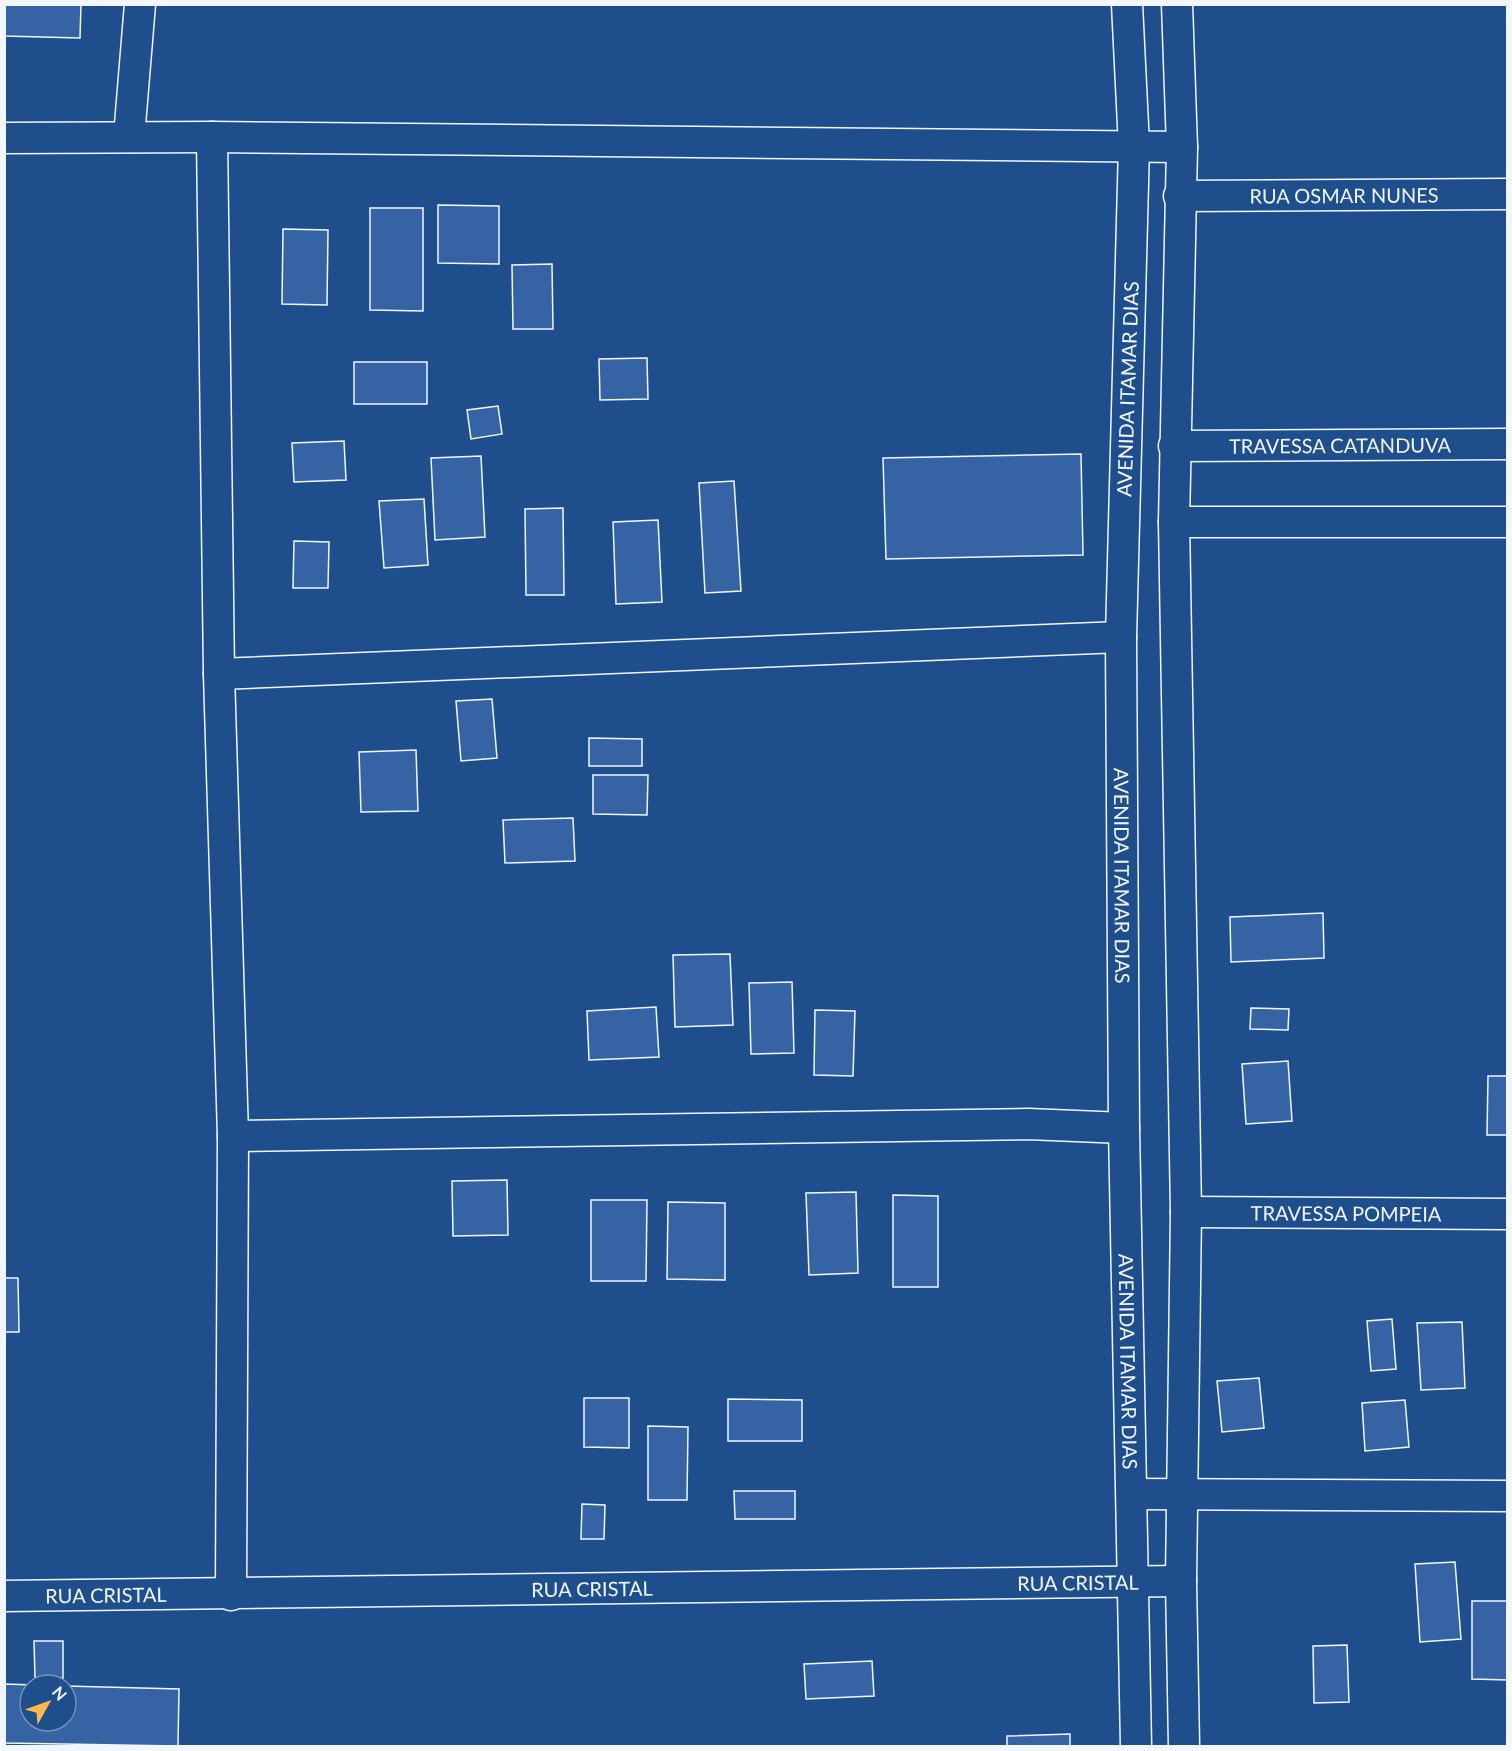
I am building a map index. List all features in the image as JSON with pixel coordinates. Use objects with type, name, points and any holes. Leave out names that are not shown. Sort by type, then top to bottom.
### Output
[{"type":"street","points":[[129,137],[140,4]]},
{"type":"street","name":"AVENIDA ITAMAR DIAS","points":[[1127,4],[1134,146],[1121,637],[1124,1128],[1136,1746]]},
{"type":"street","points":[[1177,4],[1182,147],[1179,196],[1174,522],[1186,1212],[1181,1581],[1184,1746]]},
{"type":"street","points":[[212,137],[219,674],[233,1136],[231,1595]]},
{"type":"street","points":[[4,138],[212,137],[1182,147]]},
{"type":"street","name":"RUA OSMAR NUNES","points":[[1179,196],[1508,194]]},
{"type":"street","name":"TRAVESSA CATANDUVA","points":[[1174,446],[1508,444]]},
{"type":"street","points":[[1174,522],[1508,522]]},
{"type":"street","points":[[219,674],[1121,637]]},
{"type":"street","points":[[233,1136],[1028,1124],[1124,1128]]},
{"type":"street","name":"TRAVESSA POMPEIA","points":[[1186,1212],[1508,1214]]},
{"type":"street","points":[[1132,1494],[1508,1496]]},
{"type":"street","name":"RUA CRISTAL","points":[[4,1596],[231,1595],[1181,1581]]},
{"type":"building","points":[[4,4],[81,4],[80,38],[4,36]]},
{"type":"building","points":[[438,205],[499,206],[499,264],[438,263]]},
{"type":"building","points":[[370,208],[423,208],[423,311],[370,310]]},
{"type":"building","points":[[283,229],[328,230],[327,305],[282,304]]},
{"type":"building","points":[[552,264],[553,329],[513,329],[512,265]]},
{"type":"building","points":[[647,358],[648,399],[600,400],[599,359]]},
{"type":"building","points":[[354,362],[427,362],[427,404],[354,404]]},
{"type":"building","points":[[498,406],[502,434],[471,439],[467,410]]},
{"type":"building","points":[[344,441],[346,480],[294,482],[292,443]]},
{"type":"building","points":[[1081,454],[1083,555],[886,559],[883,458]]},
{"type":"building","points":[[481,456],[485,537],[435,540],[431,458]]},
{"type":"building","points":[[734,481],[741,591],[705,593],[699,483]]},
{"type":"building","points":[[424,499],[428,565],[384,568],[379,501]]},
{"type":"building","points":[[563,508],[564,595],[526,595],[525,509]]},
{"type":"building","points":[[658,520],[662,602],[616,604],[613,522]]},
{"type":"building","points":[[294,541],[329,542],[328,588],[293,588]]},
{"type":"building","points":[[492,699],[497,758],[461,761],[456,701]]},
{"type":"building","points":[[589,738],[642,739],[642,766],[589,766]]},
{"type":"building","points":[[416,750],[418,811],[361,812],[359,752]]},
{"type":"building","points":[[593,775],[648,775],[647,815],[593,814]]},
{"type":"building","points":[[573,818],[575,861],[505,863],[503,820]]},
{"type":"building","points":[[1323,913],[1324,958],[1231,962],[1230,917]]},
{"type":"building","points":[[730,954],[733,1025],[675,1027],[673,955]]},
{"type":"building","points":[[792,982],[794,1053],[751,1054],[749,983]]},
{"type":"building","points":[[656,1007],[659,1057],[589,1060],[587,1011]]},
{"type":"building","points":[[1251,1008],[1289,1009],[1288,1030],[1250,1029]]},
{"type":"building","points":[[815,1010],[855,1011],[853,1076],[814,1075]]},
{"type":"building","points":[[1288,1061],[1292,1121],[1246,1124],[1242,1064]]},
{"type":"building","points":[[1488,1076],[1508,1076],[1508,1135],[1487,1135]]},
{"type":"building","points":[[507,1180],[508,1235],[453,1236],[452,1181]]},
{"type":"building","points":[[856,1192],[858,1273],[809,1275],[806,1193]]},
{"type":"building","points":[[893,1195],[938,1196],[938,1287],[893,1287]]},
{"type":"building","points":[[591,1200],[647,1200],[646,1281],[591,1281]]},
{"type":"building","points":[[668,1202],[725,1203],[725,1280],[667,1279]]},
{"type":"building","points":[[4,1278],[18,1278],[19,1332],[4,1332]]},
{"type":"building","points":[[1392,1319],[1396,1369],[1371,1371],[1367,1321]]},
{"type":"building","points":[[1462,1322],[1465,1388],[1421,1390],[1417,1323]]},
{"type":"building","points":[[1259,1378],[1264,1428],[1222,1432],[1217,1381]]},
{"type":"building","points":[[584,1398],[629,1398],[629,1448],[584,1447]]},
{"type":"building","points":[[728,1399],[802,1400],[802,1441],[728,1441]]},
{"type":"building","points":[[1405,1400],[1409,1447],[1365,1451],[1362,1403]]},
{"type":"building","points":[[648,1426],[688,1427],[687,1500],[648,1500]]},
{"type":"building","points":[[734,1491],[795,1491],[795,1519],[735,1519]]},
{"type":"building","points":[[582,1504],[605,1505],[604,1539],[581,1539]]},
{"type":"building","points":[[1455,1562],[1461,1639],[1420,1642],[1415,1564]]},
{"type":"building","points":[[1472,1601],[1508,1601],[1508,1680],[1472,1679]]},
{"type":"building","points":[[34,1641],[63,1641],[63,1673],[35,1673]]},
{"type":"building","points":[[1347,1645],[1349,1702],[1314,1703],[1313,1646]]},
{"type":"building","points":[[872,1661],[874,1696],[806,1699],[804,1664]]},
{"type":"building","points":[[4,1684],[18,1684],[18,1733],[78,1733],[78,1686],[179,1689],[178,1746],[4,1743]]},
{"type":"building","points":[[1070,1734],[1070,1746],[1007,1746],[1007,1736]]}]
